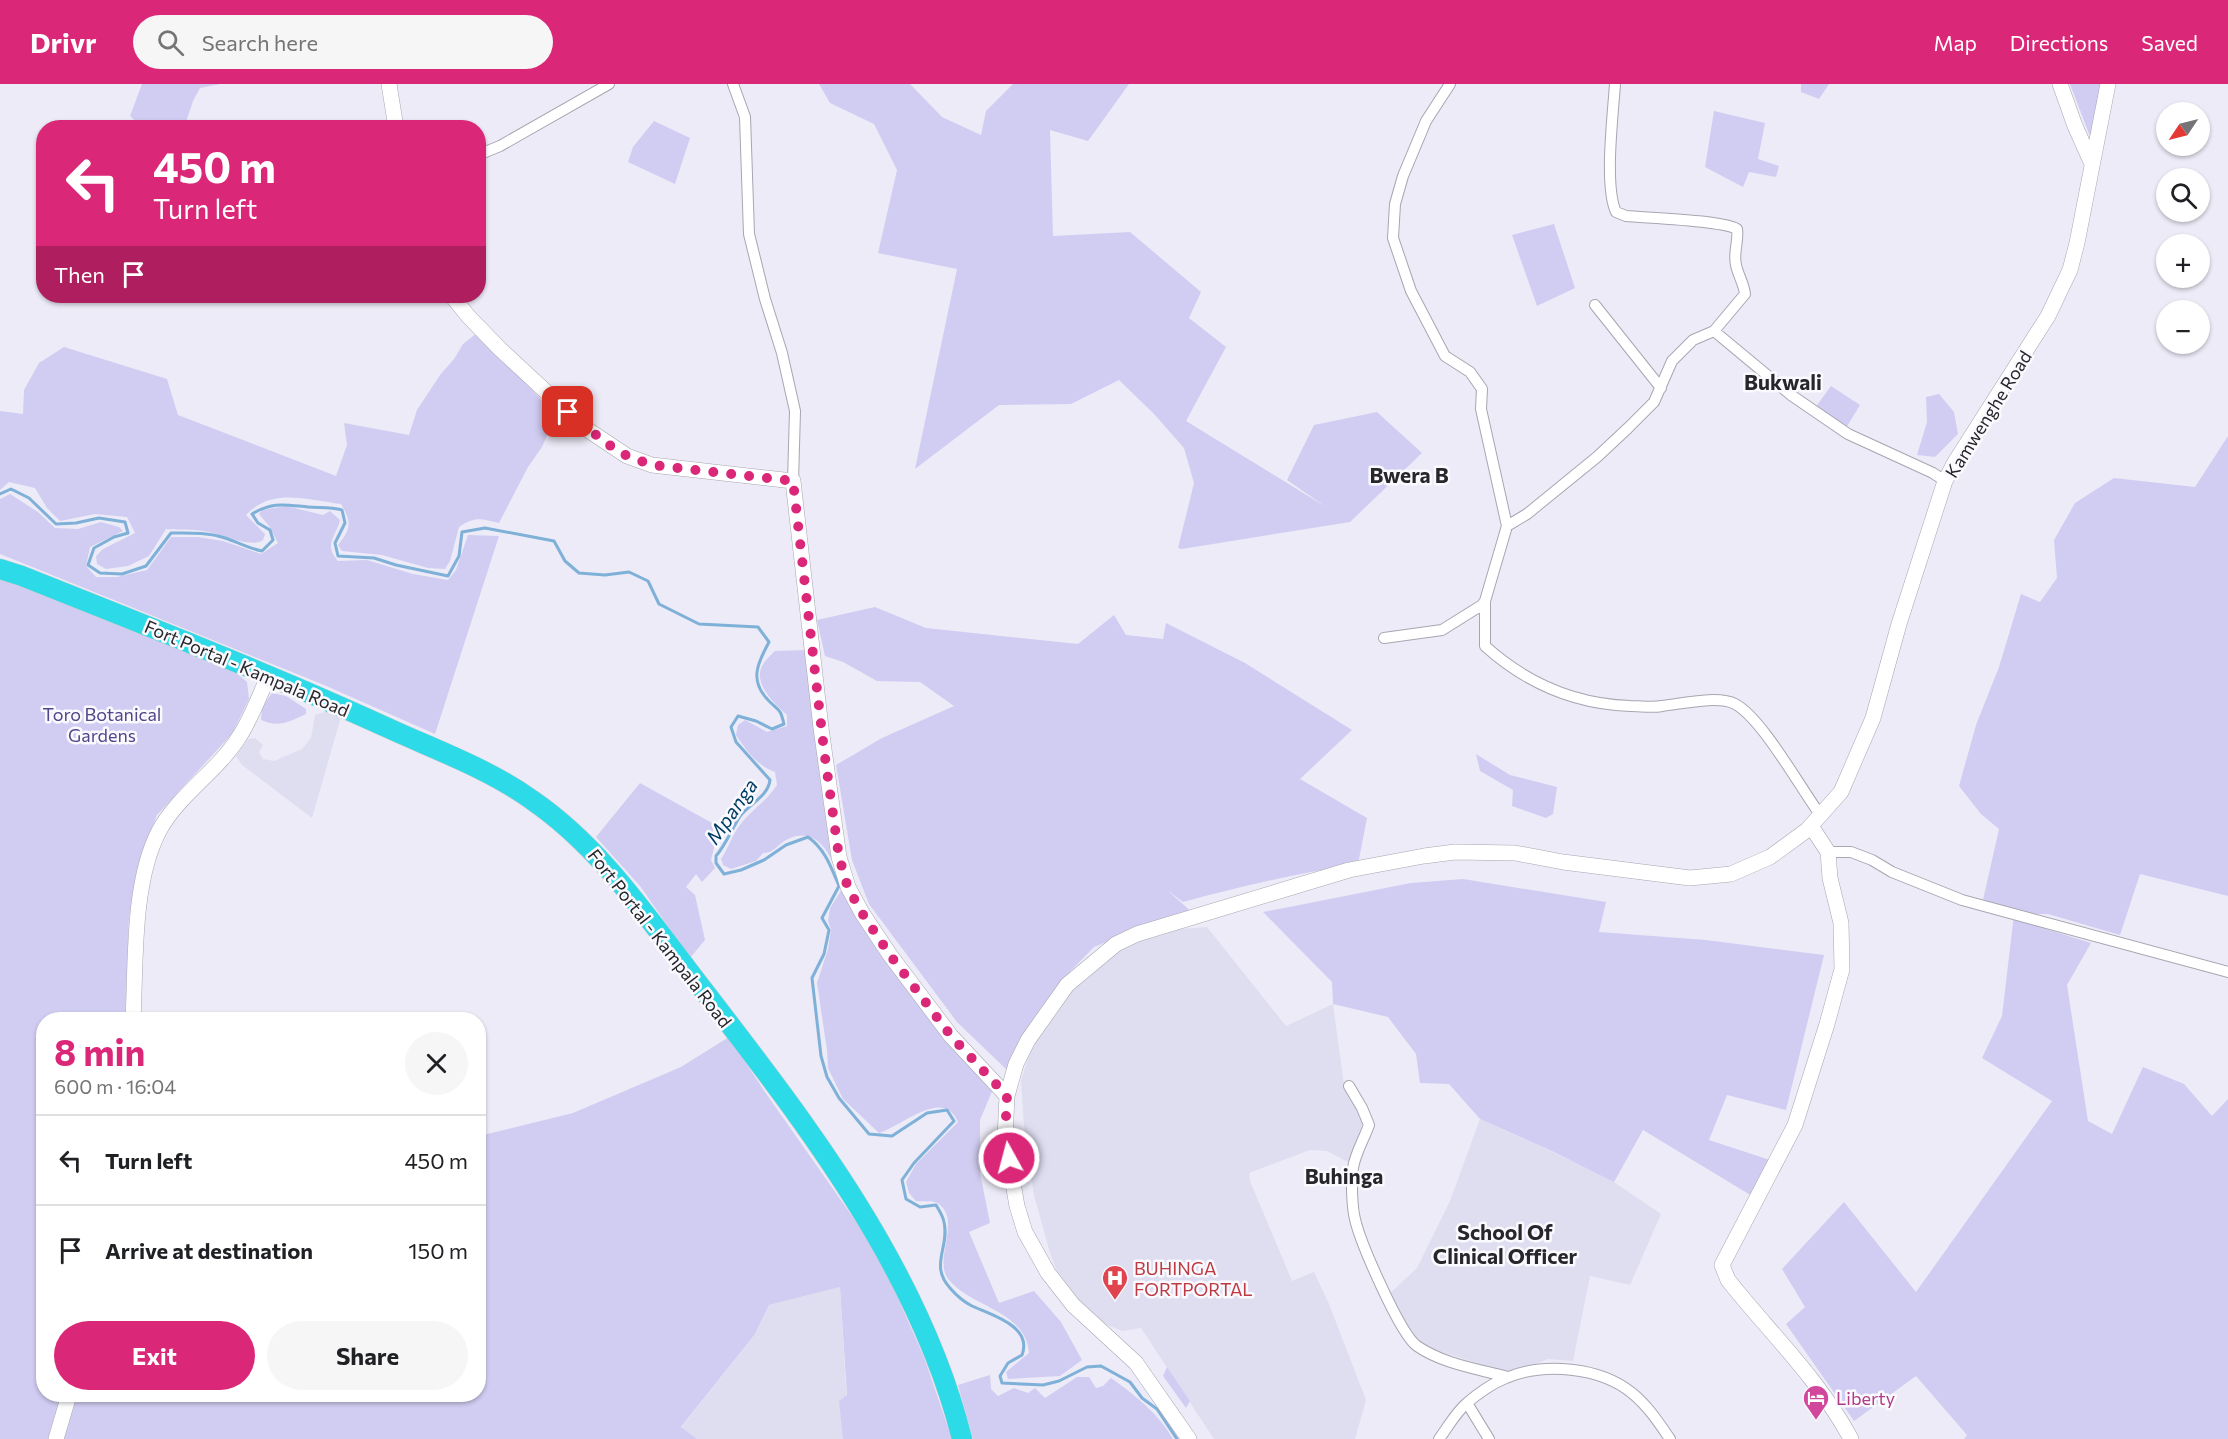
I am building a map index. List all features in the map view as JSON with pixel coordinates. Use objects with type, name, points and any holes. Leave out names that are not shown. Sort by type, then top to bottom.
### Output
[{"type":"highway","name":"Fort Portal - Kampala Road","points":[[0,569],[269,675],[483,772],[531,799],[584,840],[626,889],[714,1005],[849,1191],[882,1244],[934,1348],[962,1439]]},
{"type":"main road","points":[[389,84],[395,120]]},
{"type":"main road","points":[[2060,84],[2092,164]]},
{"type":"main road","name":"Kamwenghe Road","points":[[1189,1439],[1136,1363],[1073,1305],[1048,1273],[1025,1232],[1017,1206],[1005,1138],[1007,1096],[1016,1064],[1028,1040],[1067,985],[1116,944],[1156,928],[1349,870],[1455,852],[1515,853],[1690,878],[1731,874],[1770,857],[1812,826],[1841,792],[1873,718],[1902,612],[1945,481],[2048,316],[2070,270],[2108,84]]},
{"type":"main road","points":[[458,303],[499,348],[585,428],[627,456],[661,466],[793,481],[822,740],[839,857],[848,888],[890,955],[951,1036],[1007,1096]]},
{"type":"main road","points":[[133,1012],[138,915],[149,854],[160,829],[176,804],[220,761],[239,737],[269,675]]},
{"type":"main road","points":[[1812,826],[1828,852],[1830,878],[1841,923],[1843,945],[1839,980],[1796,1125],[1722,1265],[1728,1280],[1823,1394],[1851,1439]]},
{"type":"main road","points":[[56,1439],[67,1402]]},
{"type":"street","points":[[486,152],[609,84]]},
{"type":"street","points":[[733,84],[745,117],[749,234],[765,299],[782,352],[795,411],[793,481]]},
{"type":"street","points":[[1450,84],[1426,121],[1403,176],[1395,204],[1393,238],[1411,291],[1445,356],[1470,372],[1482,388],[1481,410],[1507,526],[1485,602],[1485,646],[1511,668],[1537,683],[1579,699],[1609,705],[1660,707],[1696,700],[1732,702],[1746,711],[1759,725],[1812,826]]},
{"type":"street","points":[[1507,526],[1527,514],[1598,457],[1654,402],[1672,361],[1693,340],[1714,331],[1745,294],[1736,264],[1737,229],[1732,226],[1626,216],[1616,212],[1612,203],[1610,183],[1615,84]]},
{"type":"street","points":[[1595,305],[1661,388]]},
{"type":"street","points":[[1714,331],[1791,395],[1848,434],[1933,473],[1945,481]]},
{"type":"street","points":[[1384,638],[1442,630],[1485,602]]},
{"type":"street","points":[[1828,852],[1851,852],[1962,900],[2228,972]]},
{"type":"street","points":[[1349,1086],[1369,1125],[1353,1168],[1354,1217],[1367,1254],[1397,1319],[1406,1335],[1416,1346],[1443,1360],[1508,1377]]},
{"type":"street","points":[[1439,1439],[1467,1403],[1508,1377],[1554,1369],[1576,1370],[1607,1379],[1624,1388],[1640,1400],[1670,1439]]},
{"type":"street","points":[[1467,1403],[1489,1439]]},
{"type":"shaded area","points":[[327,711],[341,717],[312,818],[242,765],[236,756],[248,739],[255,738],[263,745],[259,752],[263,759],[274,761],[302,749],[311,738],[315,715]]},
{"type":"shaded area","points":[[1207,927],[1286,1026],[1333,1004],[1344,1085],[1359,1109],[1364,1125],[1348,1162],[1327,1151],[1310,1150],[1249,1173],[1250,1181],[1292,1281],[1314,1272],[1329,1304],[1366,1400],[1355,1439],[1214,1439],[1141,1328],[1122,1331],[1100,1322],[1081,1305],[1059,1277],[1050,1253],[1034,1195],[1025,1140],[1021,1081],[1029,1054],[1065,998],[1097,964],[1128,945],[1180,929]]},
{"type":"shaded area","points":[[1480,1119],[1605,1176],[1661,1214],[1630,1285],[1590,1276],[1573,1361],[1548,1359],[1511,1374],[1417,1344],[1387,1296],[1417,1268],[1450,1201]]},
{"type":"shaded area","points":[[840,1287],[849,1439],[697,1439],[681,1428],[755,1334],[769,1305]]},
{"type":"green space","points":[[142,84],[220,84],[200,88],[187,120],[134,120],[130,116]]},
{"type":"green space","points":[[819,84],[910,84],[942,117],[981,135],[986,111],[1013,84],[1129,84],[1088,141],[1050,130],[1053,236],[1130,232],[1201,292],[1189,318],[1226,347],[1186,421],[1326,507],[1287,480],[1314,425],[1377,412],[1422,453],[1350,522],[1182,549],[1178,548],[1194,483],[1184,448],[1154,414],[1119,380],[1071,404],[999,405],[915,469],[957,269],[878,253],[897,170],[874,124],[830,103]]},
{"type":"green space","points":[[1801,84],[1829,84],[1819,99],[1801,92]]},
{"type":"green space","points":[[2070,84],[2108,84],[2094,147]]},
{"type":"green space","points":[[1714,111],[1765,123],[1758,159],[1779,166],[1776,177],[1749,172],[1743,187],[1705,167]]},
{"type":"green space","points":[[654,121],[690,138],[675,184],[628,162],[633,147]]},
{"type":"green space","points":[[1554,224],[1575,288],[1537,306],[1512,235]]},
{"type":"green space","points":[[477,333],[508,363],[552,412],[548,433],[542,447],[528,467],[499,523],[478,519],[459,527],[450,561],[445,569],[428,568],[382,555],[342,551],[338,545],[348,530],[348,521],[341,504],[303,498],[279,498],[256,506],[246,515],[265,534],[263,540],[251,543],[204,531],[166,529],[149,556],[128,566],[106,569],[97,564],[96,556],[103,549],[135,533],[127,517],[95,514],[60,521],[47,508],[35,488],[9,482],[0,490],[0,411],[23,414],[24,390],[39,363],[64,347],[167,379],[178,415],[336,476],[347,445],[344,423],[409,435],[417,410],[440,375],[463,344]]},
{"type":"green space","points":[[1831,386],[1860,405],[1846,428],[1815,408]]},
{"type":"green space","points":[[1939,394],[1954,412],[1958,434],[1935,457],[1917,455],[1927,422],[1926,397]]},
{"type":"green space","points":[[2228,436],[2228,896],[2140,874],[2120,935],[2048,914],[2015,914],[2046,929],[2091,943],[2067,985],[2088,1121],[2112,1134],[2143,1067],[2184,1084],[2212,1116],[2228,1099],[2228,1439],[1964,1439],[1967,1435],[1916,1376],[1854,1421],[1786,1324],[1805,1307],[1782,1269],[1844,1202],[1916,1292],[2052,1101],[1982,1058],[2002,1016],[2014,914],[1983,900],[1999,829],[1981,814],[1959,786],[1976,725],[1999,667],[2021,594],[2040,602],[2057,578],[2054,540],[2075,503],[2114,478],[2195,487]]},
{"type":"green space","points":[[10,494],[38,512],[55,528],[78,529],[101,522],[119,527],[123,531],[90,547],[86,566],[96,577],[117,577],[147,570],[171,537],[198,537],[223,541],[261,554],[278,543],[259,514],[262,510],[286,506],[323,515],[330,511],[340,520],[331,545],[331,550],[338,561],[367,560],[413,574],[448,580],[456,570],[468,535],[499,536],[435,734],[324,685],[0,554],[0,499]]},
{"type":"green space","name":"Toro Botanical Gardens","points":[[0,573],[235,672],[247,682],[249,699],[232,734],[157,815],[143,853],[129,917],[125,1012],[36,1012],[36,1402],[60,1402],[49,1439],[0,1439]]},
{"type":"green space","points":[[875,607],[926,628],[1078,644],[1114,615],[1126,635],[1163,639],[1166,623],[1245,663],[1352,730],[1300,779],[1367,818],[1358,864],[1270,880],[1183,902],[1167,890],[1194,914],[1138,929],[1094,947],[1058,984],[1035,1019],[1008,1071],[957,1022],[869,904],[852,860],[836,765],[882,738],[954,706],[920,682],[877,681],[843,662],[825,656],[817,620]]},
{"type":"green space","points":[[807,650],[829,811],[863,913],[993,1089],[980,1120],[980,1173],[990,1223],[969,1232],[999,1303],[1034,1291],[1061,1322],[1082,1360],[1060,1376],[1008,1379],[1006,1372],[1029,1353],[1026,1339],[1009,1319],[971,1297],[949,1280],[944,1262],[948,1231],[945,1212],[939,1204],[916,1201],[909,1193],[906,1182],[916,1164],[958,1122],[951,1112],[943,1108],[933,1108],[879,1133],[843,1099],[828,1068],[817,983],[828,949],[831,929],[828,921],[830,908],[842,889],[830,857],[817,840],[808,836],[798,836],[786,840],[770,852],[763,853],[756,861],[731,869],[723,865],[721,859],[737,829],[777,785],[775,772],[757,761],[736,735],[738,725],[745,720],[767,732],[787,726],[787,715],[763,687],[760,673],[763,664],[775,651]]},
{"type":"green space","points":[[272,693],[286,696],[306,709],[306,714],[279,724],[261,720],[262,707]]},
{"type":"green space","points":[[1476,754],[1510,775],[1557,787],[1553,814],[1546,818],[1512,806],[1513,790],[1480,771]]},
{"type":"green space","points":[[640,783],[712,823],[715,844],[711,860],[715,868],[702,882],[696,874],[686,887],[695,895],[705,940],[690,958],[640,886],[596,837]]},
{"type":"green space","points":[[1463,879],[1606,902],[1599,932],[1706,940],[1824,955],[1786,1110],[1727,1095],[1709,1140],[1770,1160],[1752,1196],[1643,1130],[1614,1182],[1480,1119],[1449,1084],[1420,1083],[1416,1054],[1388,1017],[1333,1004],[1332,982],[1263,912],[1411,883]]},
{"type":"green space","points":[[729,1037],[864,1233],[889,1278],[924,1357],[952,1439],[843,1439],[839,1401],[847,1395],[840,1287],[769,1305],[755,1334],[681,1427],[697,1439],[63,1439],[75,1402],[486,1402],[486,1134],[573,1113],[681,1067]]},
{"type":"green space","points":[[1167,1367],[1190,1401],[1186,1408],[1163,1376]]},
{"type":"green space","points":[[990,1375],[991,1389],[998,1396],[1014,1388],[1028,1393],[1035,1388],[1045,1398],[1077,1377],[1089,1377],[1096,1388],[1103,1386],[1111,1378],[1145,1405],[1173,1439],[973,1439],[958,1385]]},
{"type":"waterway","name":"Mpanga","points":[[0,494],[11,489],[29,498],[56,524],[99,518],[125,522],[128,533],[114,537],[94,548],[88,565],[100,573],[122,574],[146,566],[171,533],[212,535],[262,551],[273,540],[270,530],[258,523],[252,514],[267,507],[280,505],[329,508],[342,510],[345,523],[335,543],[338,556],[374,558],[448,576],[459,556],[462,532],[485,528],[554,541],[565,561],[579,573],[605,575],[629,572],[648,581],[659,604],[699,624],[758,627],[769,642],[758,665],[757,679],[763,694],[782,715],[784,724],[772,729],[738,716],[731,727],[736,742],[770,780],[763,795],[741,815],[716,856],[716,863],[724,874],[741,870],[764,860],[786,845],[808,837],[827,859],[839,886],[822,918],[829,930],[824,954],[812,978],[821,1056],[827,1077],[839,1098],[869,1134],[892,1136],[927,1113],[947,1110],[954,1121],[914,1163],[902,1180],[906,1199],[920,1207],[936,1205],[942,1215],[945,1240],[940,1264],[944,1280],[950,1288],[969,1304],[1008,1323],[1022,1336],[1024,1345],[1022,1355],[1008,1363],[1000,1376],[1002,1383],[1043,1385],[1059,1381],[1087,1367],[1101,1366],[1130,1382],[1142,1398],[1157,1409],[1177,1439]]},
{"type":"place","name":"BUHINGA FORTPORTAL","points":[[1115,1301]]},
{"type":"place","name":"Liberty","points":[[1816,1421]]},
{"type":"district","name":"Bukwali","points":[[1783,381]]},
{"type":"district","name":"Bwera B","points":[[1409,474]]},
{"type":"district","name":"Buhinga","points":[[1344,1175]]},
{"type":"district","name":"School Of Clinical Officer","points":[[1505,1243]]},
{"type":"route","points":[[568,412],[606,443],[627,456],[652,465],[793,481],[824,750],[839,857],[848,888],[890,955],[951,1036],[1007,1096],[1005,1138],[1009,1158]]}]
